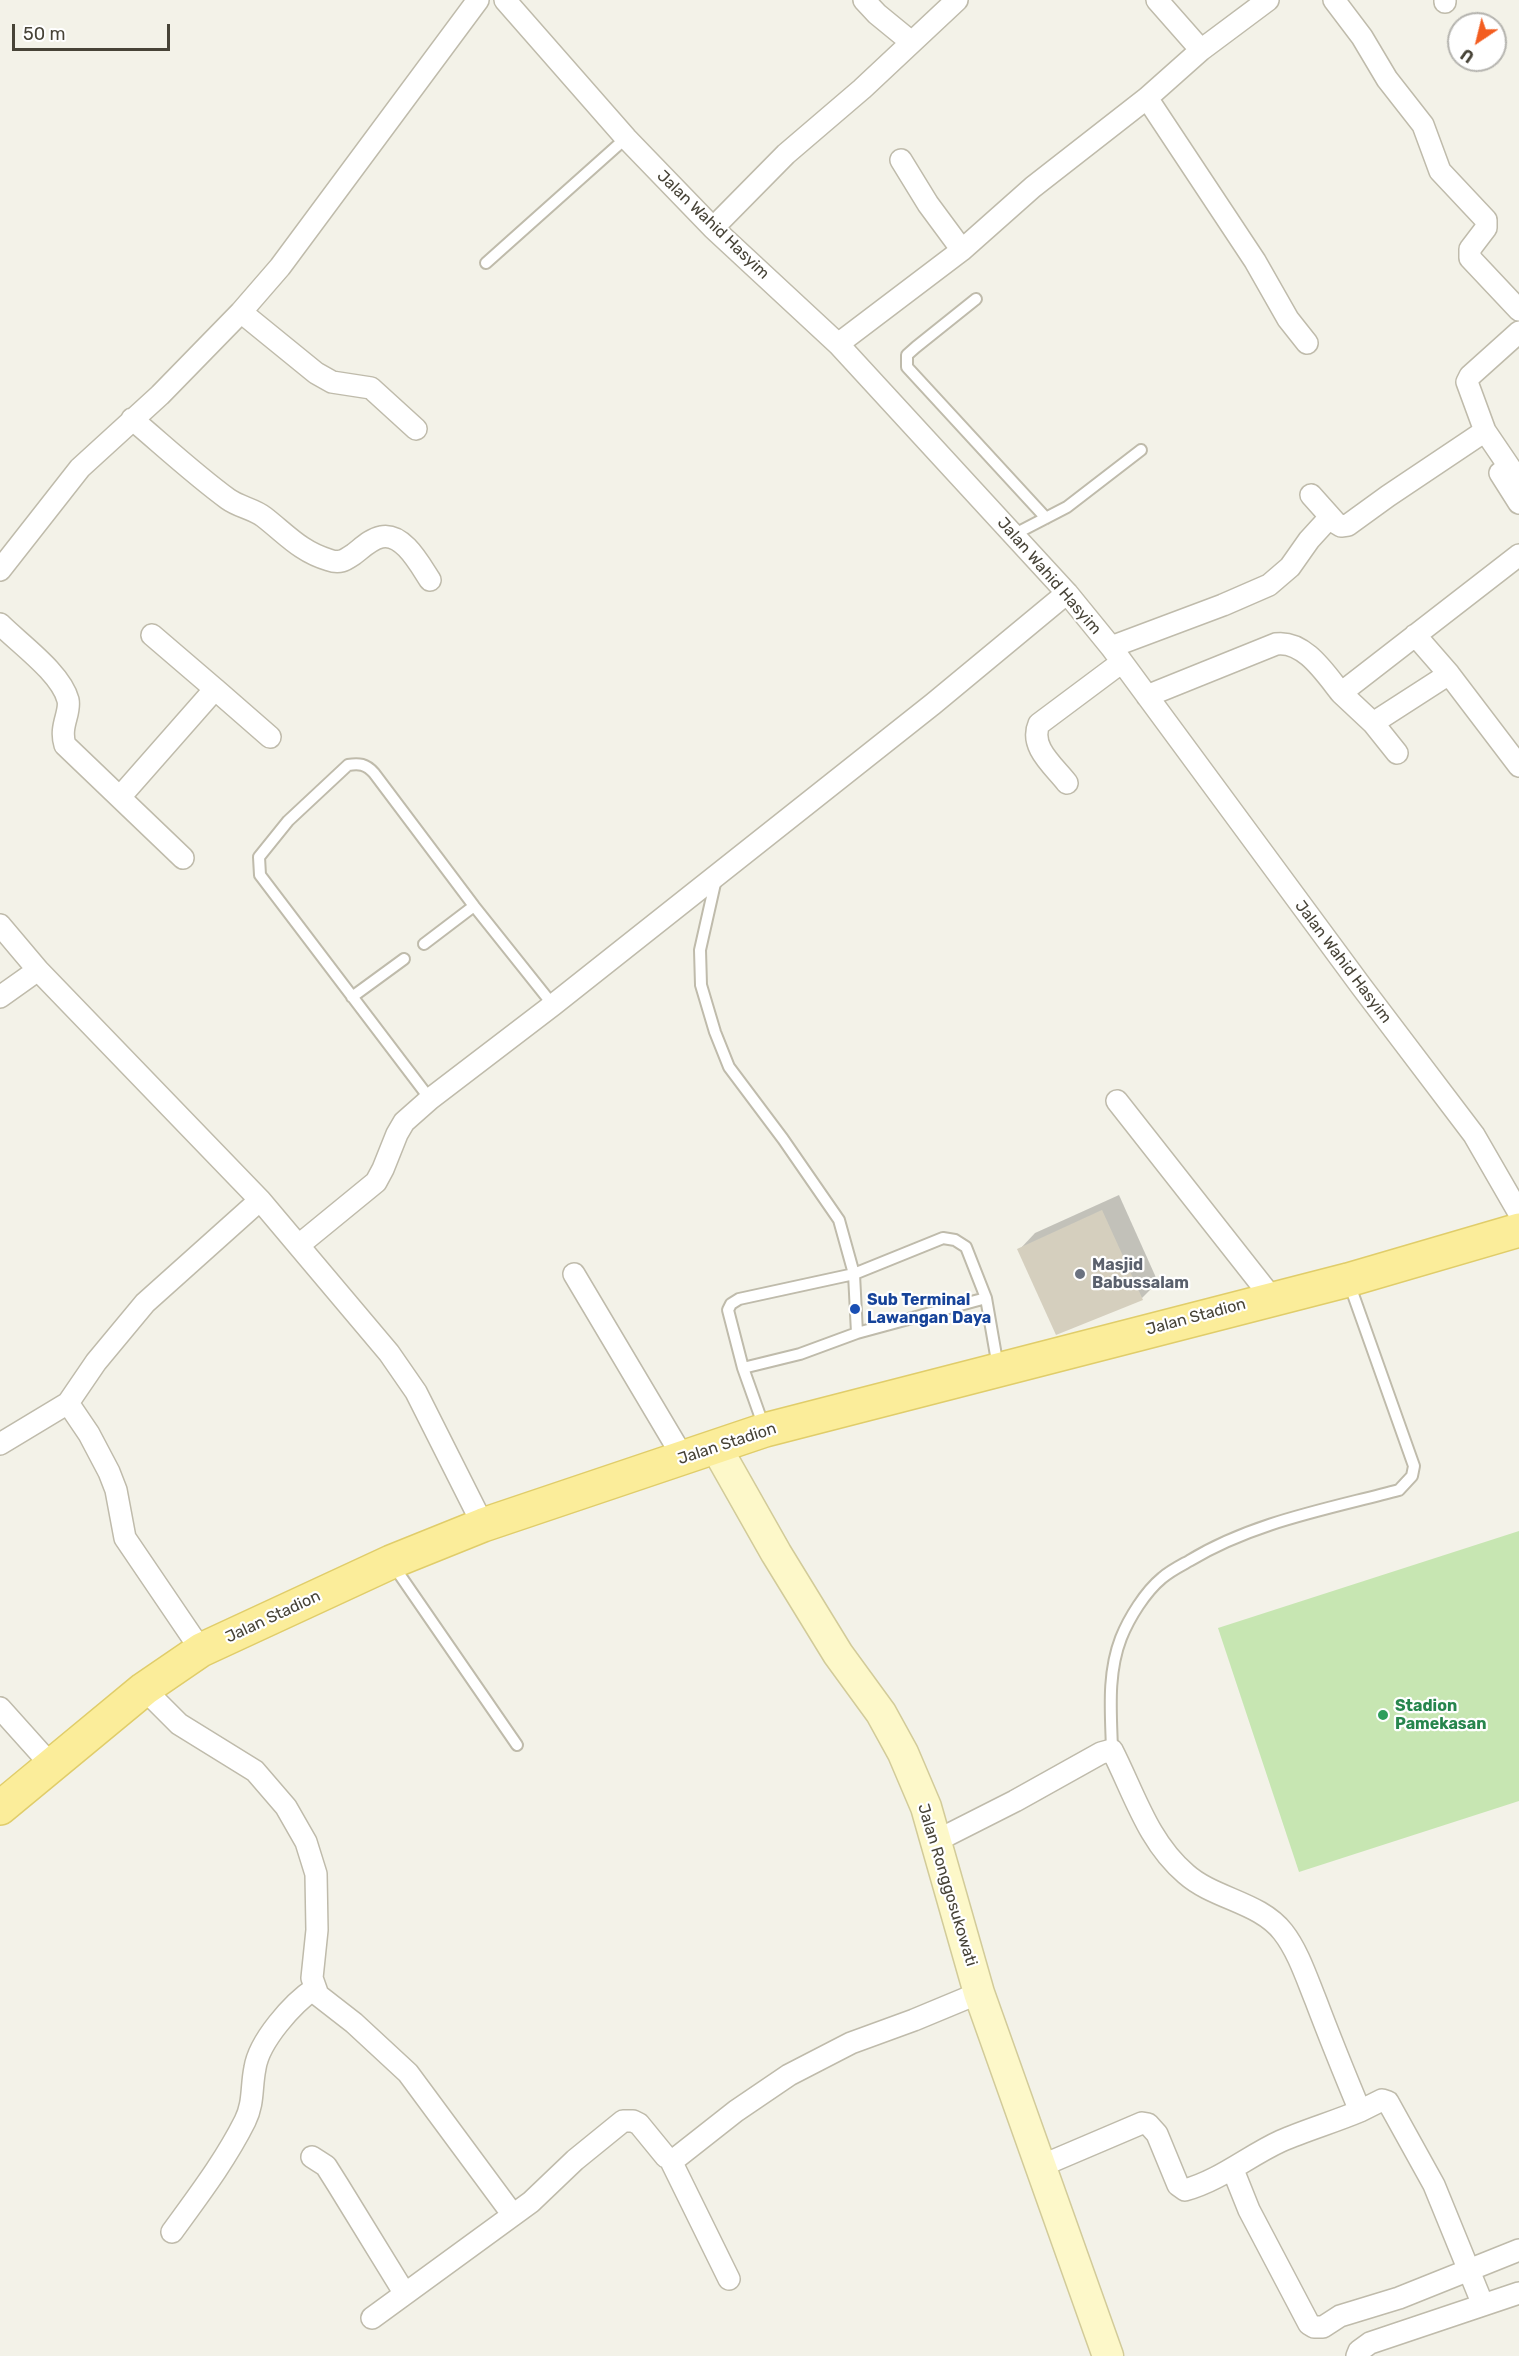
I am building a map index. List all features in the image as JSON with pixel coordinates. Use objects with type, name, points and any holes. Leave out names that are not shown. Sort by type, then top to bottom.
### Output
[{"type":"main road","name":"Jalan Stadion","points":[[0,1808],[144,1689],[201,1650],[391,1562],[483,1525],[765,1431],[1348,1280],[1519,1230]]},
{"type":"main road","name":"Jalan Ronggosukowati","points":[[716,1447],[776,1553],[838,1654],[881,1713],[903,1753],[926,1808],[979,1993],[1108,2356]]},
{"type":"street","points":[[0,570],[80,468],[160,394],[242,312],[280,267],[478,0]]},
{"type":"street","name":"Jalan Wahid Hasyim","points":[[505,0],[626,138],[713,228],[838,344],[1067,593],[1116,654],[1474,1135],[1519,1213]]},
{"type":"street","points":[[864,0],[910,42]]},
{"type":"street","points":[[713,228],[786,154],[862,89],[957,0]]},
{"type":"street","points":[[1157,0],[1201,50]]},
{"type":"street","points":[[838,344],[962,250],[1033,187],[1147,98],[1201,50],[1268,0]]},
{"type":"street","points":[[1334,0],[1362,37],[1387,79],[1423,125],[1440,171],[1486,220],[1486,228],[1470,249],[1470,258],[1519,310]]},
{"type":"street","points":[[1147,98],[1255,261],[1288,318],[1307,343]]},
{"type":"street","points":[[901,160],[928,204],[962,250]]},
{"type":"street","points":[[242,312],[316,373],[332,382],[371,388],[416,429]]},
{"type":"street","points":[[1519,332],[1470,376],[1467,382],[1485,441],[1519,503]]},
{"type":"street","points":[[132,419],[212,487],[231,501],[263,516],[287,538],[309,552],[330,561],[342,562],[376,539],[389,536],[398,541],[413,556],[430,580]]},
{"type":"street","points":[[1485,441],[1519,481]]},
{"type":"street","points":[[1311,495],[1341,526],[1348,525],[1388,496],[1485,441]]},
{"type":"street","points":[[1067,783],[1040,749],[1035,739],[1038,724],[1116,654],[1269,585],[1285,572],[1330,517]]},
{"type":"street","points":[[1341,693],[1519,555]]},
{"type":"street","points":[[299,1245],[376,1182],[400,1128],[430,1099],[553,1005],[933,704],[1067,593]]},
{"type":"street","points":[[0,624],[59,679],[69,702],[63,727],[66,745],[183,858]]},
{"type":"street","points":[[1415,635],[1449,674],[1519,766]]},
{"type":"street","points":[[152,636],[270,737]]},
{"type":"street","points":[[1147,696],[1276,644],[1288,642],[1300,647],[1341,693],[1373,723],[1396,753]]},
{"type":"street","points":[[1373,723],[1449,674]]},
{"type":"street","points":[[120,797],[215,689]]},
{"type":"street","points":[[0,925],[38,970],[261,1200],[389,1353],[416,1392],[483,1525]]},
{"type":"street","points":[[0,997],[38,970]]},
{"type":"street","points":[[1117,1101],[1272,1298]]},
{"type":"street","points":[[0,1444],[68,1403],[96,1362],[146,1302],[261,1200]]},
{"type":"street","points":[[574,1274],[684,1459]]},
{"type":"street","points":[[68,1403],[84,1426],[109,1472],[116,1490],[125,1538],[201,1650]]},
{"type":"street","points":[[144,1689],[179,1724],[255,1771],[286,1807],[306,1842],[316,1874],[317,1930],[312,1978],[314,1989],[318,1995],[362,2030],[408,2073],[513,2215]]},
{"type":"street","points":[[0,1708],[52,1766]]},
{"type":"street","points":[[936,1841],[1015,1801],[1101,1753],[1112,1750],[1145,1823],[1160,1846],[1186,1875],[1216,1894],[1273,1921],[1284,1933],[1303,1970],[1360,2111]]},
{"type":"street","points":[[172,2232],[228,2152],[247,2119],[253,2099],[255,2067],[277,2024],[303,1996],[314,1989]]},
{"type":"street","points":[[670,2159],[680,2156],[736,2111],[789,2075],[851,2043],[979,1993]]},
{"type":"street","points":[[1041,2166],[1142,2123],[1153,2127],[1178,2185],[1189,2189],[1233,2169],[1246,2159],[1282,2141],[1360,2111],[1382,2100],[1388,2103],[1434,2185],[1476,2287]]},
{"type":"street","points":[[372,2318],[531,2202],[575,2160],[622,2121],[633,2121],[639,2124],[670,2159],[729,2279]]},
{"type":"street","points":[[312,2157],[326,2166],[339,2184],[405,2294]]},
{"type":"street","points":[[1233,2169],[1249,2210],[1309,2324],[1314,2327],[1323,2327],[1340,2316],[1399,2298],[1476,2287],[1519,2293]]},
{"type":"street","points":[[1357,2356],[1359,2351],[1370,2343],[1476,2287],[1519,2250]]},
{"type":"lane","points":[[486,263],[626,138]]},
{"type":"lane","points":[[976,299],[916,346],[907,355],[906,363],[1046,519]]},
{"type":"lane","points":[[1013,535],[1067,507],[1095,488],[1141,450]]},
{"type":"lane","points":[[430,1099],[260,875],[259,857],[288,821],[348,765],[358,763],[368,766],[474,906],[553,1005]]},
{"type":"lane","points":[[716,876],[700,950],[702,985],[715,1032],[729,1067],[783,1138],[839,1220],[854,1274],[857,1333]]},
{"type":"lane","points":[[424,944],[474,906]]},
{"type":"lane","points":[[352,997],[404,959]]},
{"type":"lane","points":[[765,1431],[743,1368],[728,1310],[731,1304],[739,1299],[854,1274],[943,1238],[955,1239],[966,1246],[986,1298],[998,1369]]},
{"type":"lane","points":[[1112,1750],[1111,1683],[1122,1637],[1143,1600],[1162,1577],[1235,1536],[1270,1524],[1400,1490],[1412,1476],[1414,1467],[1348,1280]]},
{"type":"lane","points":[[743,1368],[800,1354],[857,1333],[986,1298]]},
{"type":"lane","points":[[391,1562],[517,1745]]},
{"type":"green space","name":"Stadion Pamekasan","points":[[1519,1531],[1519,1801],[1299,1872],[1218,1628]]},
{"type":"building","name":"Masjid Babussalam","points":[[1102,1210],[1143,1300],[1056,1335],[1017,1249]]},
{"type":"place","name":"Masjid Babussalam","points":[[1080,1274]]},
{"type":"place","name":"Sub Terminal Lawangan Daya","points":[[855,1309]]},
{"type":"place","name":"Stadion Pamekasan","points":[[1383,1715]]}]
